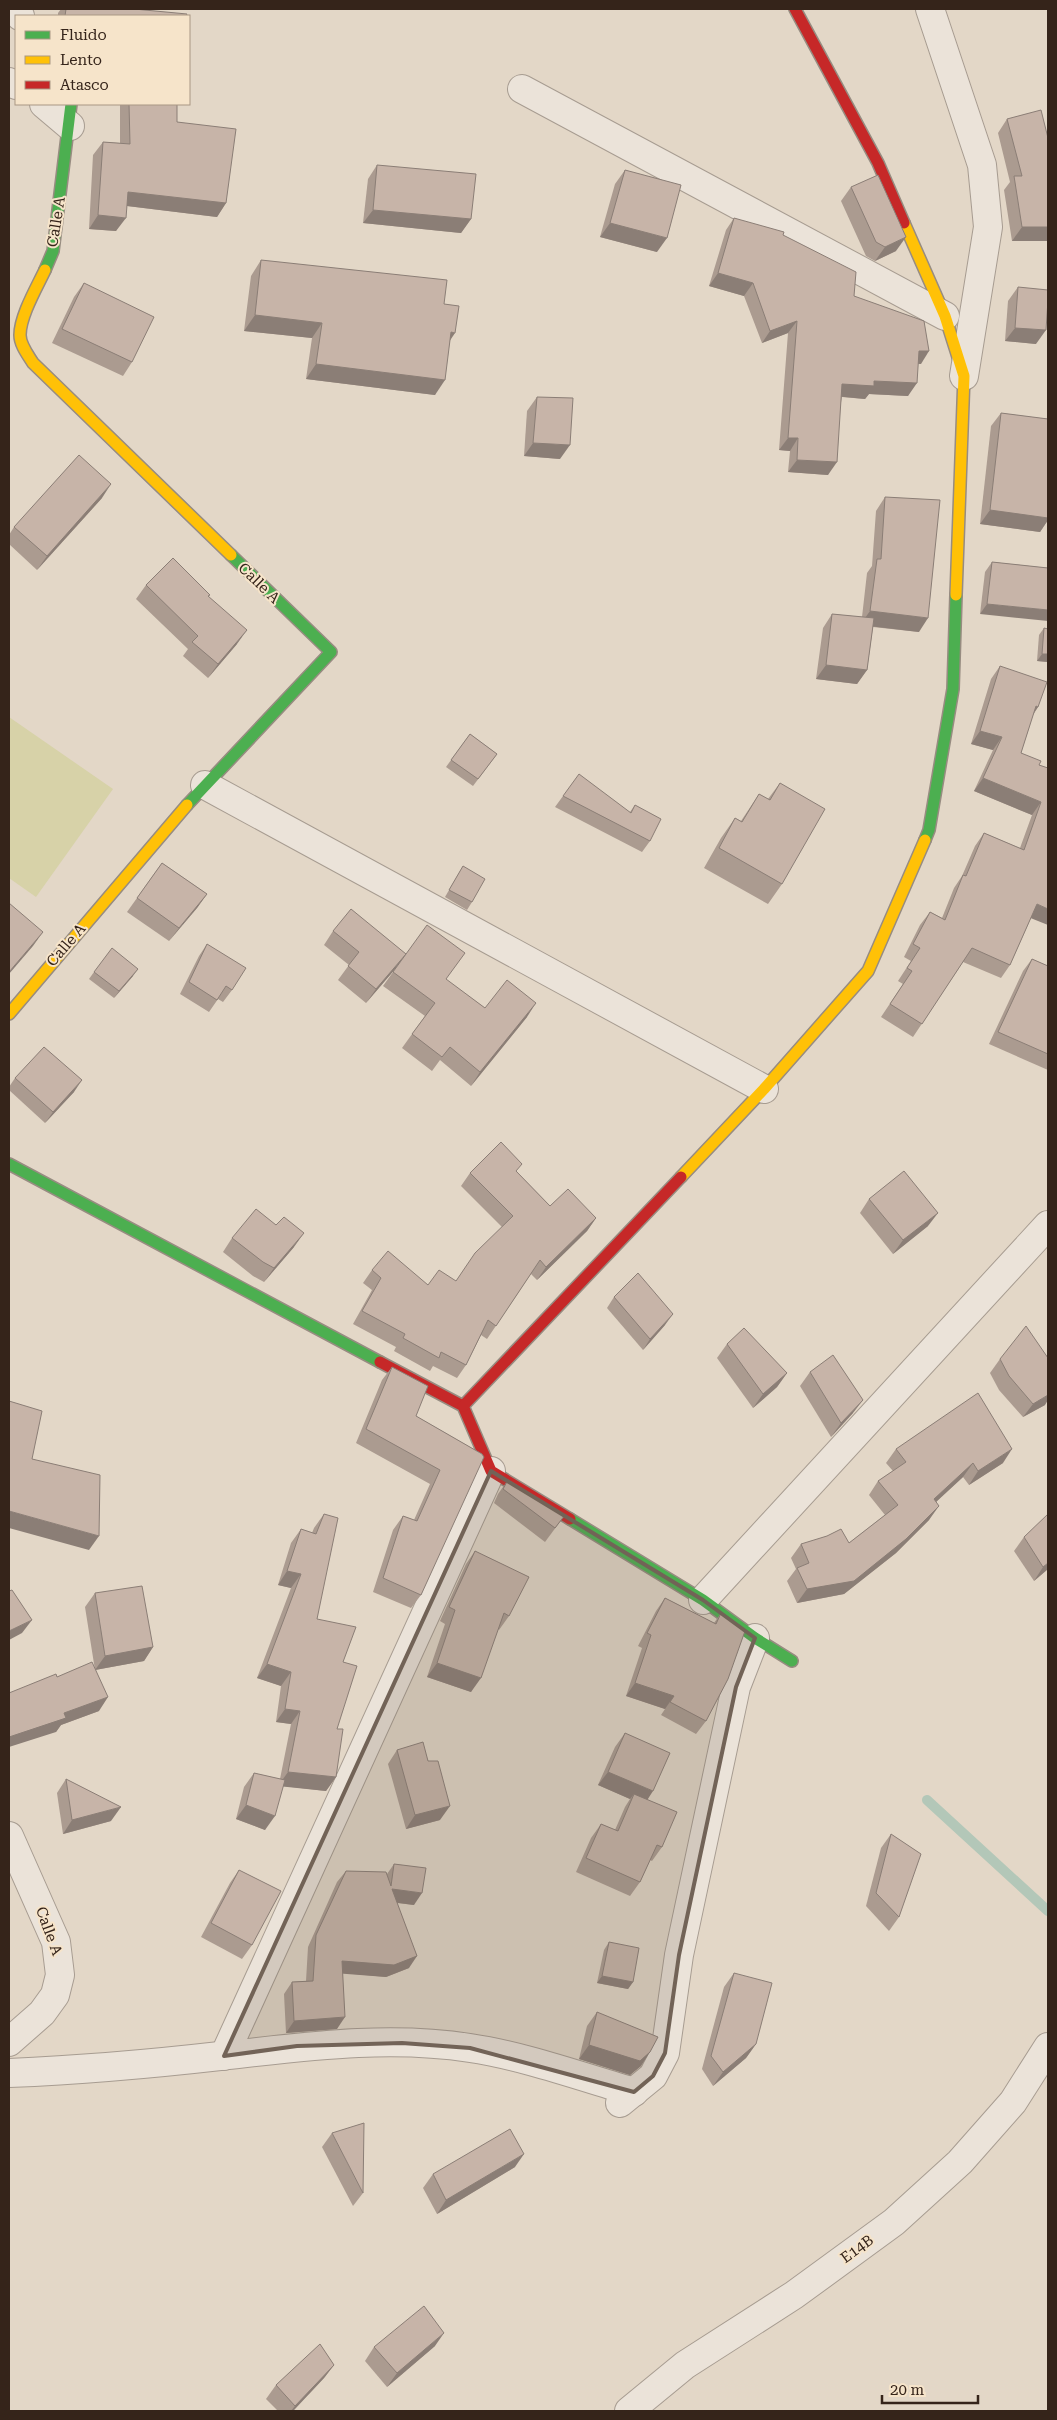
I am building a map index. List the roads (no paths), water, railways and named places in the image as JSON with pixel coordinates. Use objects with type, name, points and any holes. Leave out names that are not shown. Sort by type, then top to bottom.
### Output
[{"type":"street","points":[[795,9],[878,163],[945,316],[964,376]]},
{"type":"street","points":[[463,1406],[764,1089],[868,971],[929,830],[954,689],[964,376],[988,227],[982,165],[930,9]]},
{"type":"street","points":[[522,89],[945,316]]},
{"type":"street","points":[[46,105],[70,115]]},
{"type":"street","name":"Calle A","points":[[9,1014],[205,785],[331,652],[43,373],[33,363],[24,348],[20,335],[25,314],[53,251],[70,115]]},
{"type":"street","points":[[205,785],[764,1089]]},
{"type":"street","points":[[9,1164],[463,1406],[490,1471],[703,1600],[755,1638],[792,1661]]},
{"type":"street","points":[[703,1600],[1048,1224]]},
{"type":"street","points":[[224,2056],[490,1471]]},
{"type":"street","points":[[9,2073],[105,2068],[224,2056],[297,2046],[402,2043],[470,2048],[538,2064],[626,2099],[653,2076],[665,2052],[680,1955],[736,1687],[755,1638]]},
{"type":"street","name":"Calle A","points":[[9,1836],[56,1942],[60,1975],[55,1995],[42,2013],[9,2042]]},
{"type":"street","name":"E14B","points":[[629,2411],[685,2365],[794,2295],[894,2222],[960,2162],[1013,2102],[1048,2047]]},
{"type":"waterway","points":[[927,1800],[1048,1911]]}]
